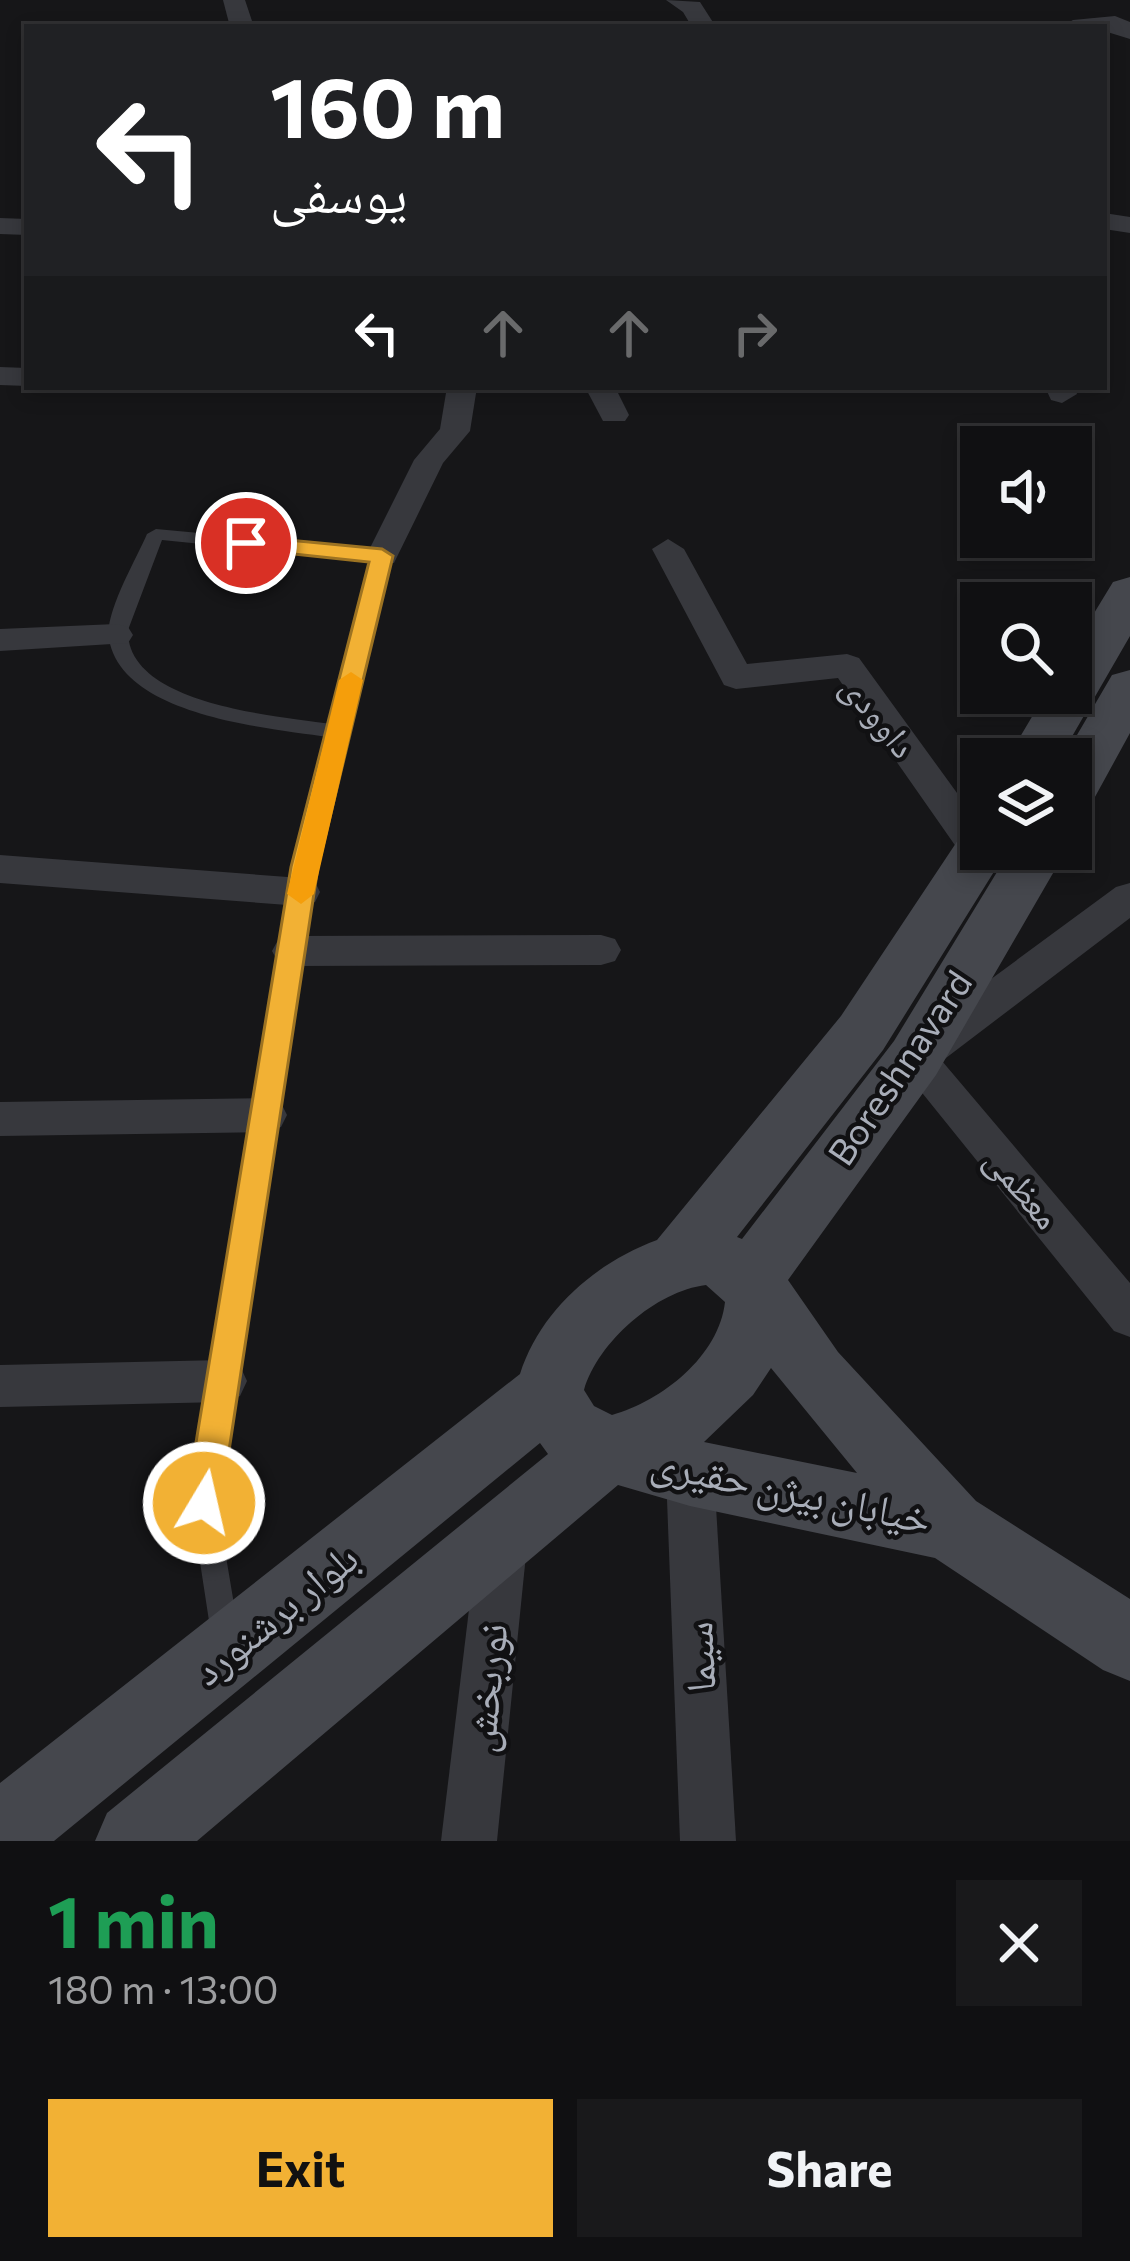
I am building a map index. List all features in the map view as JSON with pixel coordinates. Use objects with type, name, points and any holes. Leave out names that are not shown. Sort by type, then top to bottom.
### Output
[{"type":"main road","points":[[1045,738],[1130,593]]},
{"type":"main road","points":[[1092,755],[1130,687]]},
{"type":"main road","name":"Boreshnavard","points":[[680,1260],[862,1033],[967,870]]},
{"type":"main road","name":"Boreshnavard","points":[[750,1280],[915,1058],[1027,870]]},
{"type":"main road","points":[[135,1841],[608,1449],[664,1430],[710,1396],[748,1350],[759,1310],[750,1280],[722,1258],[680,1260],[635,1281],[591,1315],[561,1354],[549,1393],[569,1430],[608,1449]]},
{"type":"main road","name":"خیابان بیژن حقیری","points":[[750,1280],[814,1374],[950,1526]]},
{"type":"main road","name":"بلوار برشنورد","points":[[0,1834],[549,1393]]},
{"type":"main road","name":"خیابان بیژن حقیری","points":[[608,1449],[690,1473],[950,1526]]},
{"type":"main road","points":[[950,1526],[1130,1643]]},
{"type":"street","points":[[677,0],[692,7],[702,24]]},
{"type":"street","points":[[382,556],[429,460],[455,431],[462,390]]},
{"type":"street","name":"داوودی","points":[[668,549],[736,677],[847,666],[960,821]]},
{"type":"street","points":[[0,640],[116,635]]},
{"type":"street","points":[[0,869],[301,892]]},
{"type":"street","points":[[915,1058],[1130,897]]},
{"type":"street","points":[[292,951],[601,950]]},
{"type":"street","name":"معظمی","points":[[915,1058],[1130,1317]]},
{"type":"street","points":[[0,1118],[266,1114]]},
{"type":"street","points":[[0,1386],[223,1381]]},
{"type":"street","name":"سیما","points":[[690,1473],[708,1841]]},
{"type":"street","name":"نوربخش","points":[[469,1841],[502,1535]]},
{"type":"lane","points":[[228,1652],[204,1503],[301,892],[382,556],[156,533],[116,635],[126,664],[184,705],[338,732]]},
{"type":"slow traffic","points":[[301,894],[351,680]]},
{"type":"route","points":[[204,1503],[304,867],[382,556],[246,543]]}]
